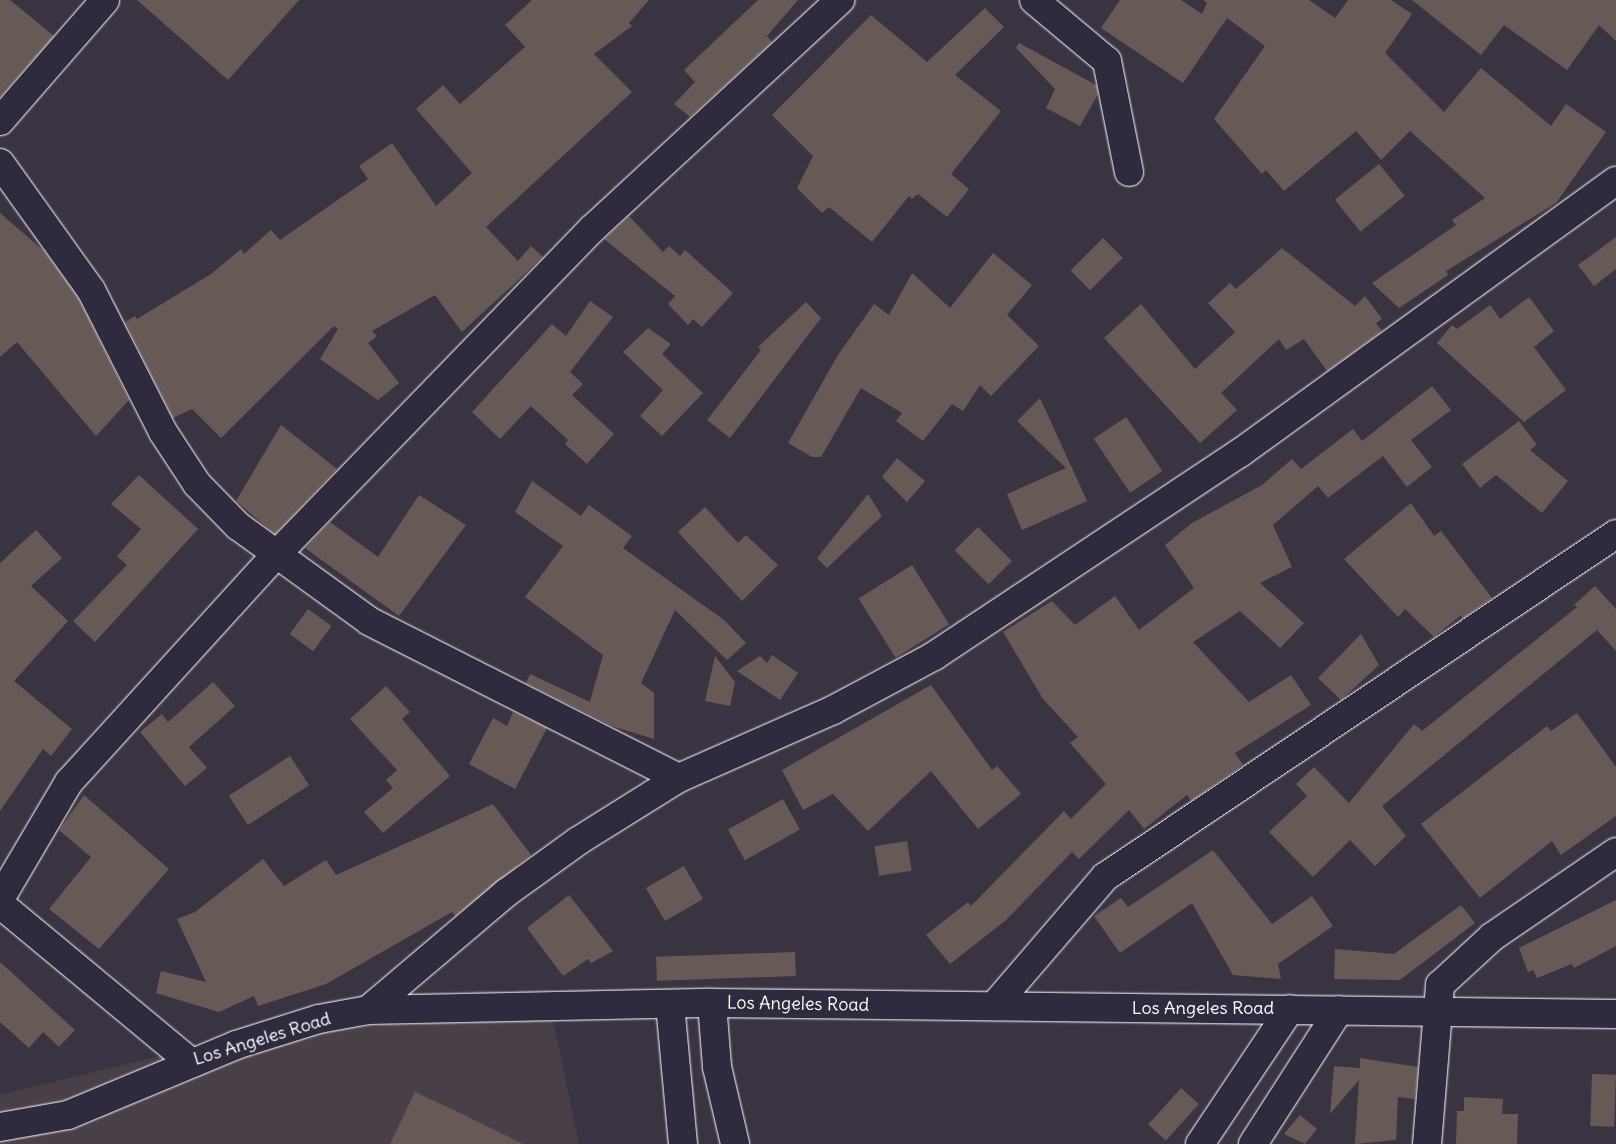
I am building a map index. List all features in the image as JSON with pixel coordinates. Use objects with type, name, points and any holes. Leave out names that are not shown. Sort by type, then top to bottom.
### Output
[{"type":"street","points":[[0,121],[105,0]]},
{"type":"street","points":[[0,899],[69,782],[275,556],[592,229],[840,0]]},
{"type":"street","points":[[1034,0],[1107,61],[1129,172]]},
{"type":"street","points":[[0,163],[91,290],[163,432],[197,484],[275,556],[386,630],[679,778]]},
{"type":"street","points":[[368,1010],[506,893],[679,778],[833,710],[934,656],[1240,453],[1616,180]]},
{"type":"street","points":[[994,1006],[1106,877],[1616,534]]},
{"type":"street","points":[[1427,1144],[1440,985],[1459,964],[1616,852]]},
{"type":"street","points":[[0,904],[190,1062]]},
{"type":"street","points":[[712,1003],[717,1067],[734,1144]]},
{"type":"street","name":"Los Angeles Road","points":[[0,1126],[68,1114],[190,1062],[277,1031],[368,1010],[712,1003],[1616,1014]]},
{"type":"street","points":[[670,1004],[683,1144]]},
{"type":"street","points":[[1200,1144],[1290,1009]]},
{"type":"street","points":[[1253,1144],[1339,1010]]},
{"type":"shaded area","points":[[553,1020],[579,1144],[0,1144],[0,1095],[270,1029]]},
{"type":"building","points":[[0,0],[10,0],[54,36],[0,97]]},
{"type":"building","points":[[137,0],[299,0],[228,80]]},
{"type":"building","points":[[532,0],[649,0],[629,23],[632,26],[594,54],[632,92],[486,227],[518,261],[531,246],[543,257],[462,332],[435,295],[372,331],[377,336],[368,343],[399,383],[378,400],[320,359],[338,329],[334,326],[221,438],[192,409],[173,418],[125,322],[135,316],[137,319],[211,274],[241,249],[244,254],[271,230],[280,240],[368,179],[359,166],[392,143],[436,206],[472,173],[416,109],[443,85],[460,104],[525,47],[505,25]]},
{"type":"building","points":[[758,0],[798,0],[767,36],[772,42],[690,117],[674,104],[695,82],[684,70]]},
{"type":"building","points":[[1120,0],[1181,0],[1202,14],[1207,3],[1203,0],[1309,0],[1335,18],[1348,0],[1391,0],[1412,14],[1385,53],[1444,112],[1481,68],[1551,126],[1566,104],[1606,132],[1556,203],[1446,271],[1448,275],[1399,308],[1372,283],[1456,225],[1452,220],[1485,198],[1410,131],[1381,160],[1356,131],[1284,191],[1266,170],[1262,174],[1214,119],[1265,46],[1227,18],[1183,83],[1101,28]]},
{"type":"building","points":[[1412,0],[1616,0],[1616,41],[1599,25],[1567,70],[1504,25],[1481,55]]},
{"type":"building","points":[[985,8],[1004,27],[955,75],[1001,111],[951,174],[969,189],[947,217],[918,194],[912,199],[909,196],[872,242],[829,207],[822,213],[797,188],[813,156],[772,115],[871,15],[927,62]]},
{"type":"building","points":[[1019,43],[1096,85],[1098,94],[1080,126],[1046,108],[1055,89],[1016,48]]},
{"type":"building","points":[[1379,164],[1405,196],[1361,232],[1335,200]]},
{"type":"building","points":[[0,213],[44,251],[78,298],[129,400],[96,436],[17,342],[0,357]]},
{"type":"building","points":[[629,216],[663,252],[669,246],[680,256],[685,250],[733,293],[702,327],[693,319],[688,325],[668,304],[675,296],[604,239]]},
{"type":"building","points":[[1616,237],[1616,269],[1594,286],[1578,265]]},
{"type":"building","points":[[1103,238],[1123,258],[1090,290],[1070,271]]},
{"type":"building","points":[[1282,248],[1355,306],[1365,296],[1382,319],[1376,323],[1382,331],[1327,371],[1304,339],[1286,350],[1279,339],[1221,393],[1237,410],[1200,443],[1104,338],[1141,304],[1195,369],[1235,332],[1208,303],[1230,283],[1236,289]]},
{"type":"building","points":[[993,253],[1032,285],[1007,315],[1039,346],[991,396],[980,385],[963,411],[952,404],[923,441],[896,421],[902,413],[861,388],[821,457],[812,457],[788,443],[838,355],[874,304],[889,315],[912,273],[950,308]]},
{"type":"building","points":[[1529,297],[1554,331],[1534,347],[1566,390],[1524,422],[1437,343],[1452,325],[1457,329],[1490,305],[1500,319]]},
{"type":"building","points":[[590,301],[613,317],[570,372],[583,384],[572,395],[614,434],[587,464],[565,444],[568,440],[531,406],[500,439],[472,412],[552,324],[566,336]]},
{"type":"building","points":[[806,302],[821,318],[730,438],[707,420],[761,350],[758,347]]},
{"type":"building","points":[[648,328],[671,344],[662,354],[703,393],[662,436],[640,416],[663,390],[623,352]]},
{"type":"building","points":[[1432,386],[1451,410],[1411,440],[1432,467],[1407,487],[1383,456],[1328,498],[1318,486],[1273,525],[1292,567],[1260,583],[1304,623],[1280,648],[1240,611],[1193,642],[1249,702],[1291,675],[1311,705],[1235,753],[1243,765],[1191,801],[1187,795],[1144,829],[1129,810],[1079,859],[1072,852],[1006,920],[950,964],[926,935],[968,902],[971,906],[1064,811],[1071,819],[1106,784],[1070,743],[1078,737],[1043,699],[1003,632],[1052,601],[1075,625],[1115,596],[1139,630],[1194,588],[1165,545],[1192,523],[1262,485],[1292,459],[1301,469],[1353,429],[1362,441]]},
{"type":"building","points":[[1040,398],[1087,501],[1022,530],[1007,494],[1066,468],[1017,421]]},
{"type":"building","points":[[1126,417],[1162,471],[1130,493],[1094,439]]},
{"type":"building","points":[[1519,421],[1537,445],[1530,450],[1568,481],[1542,513],[1496,475],[1480,488],[1462,464]]},
{"type":"building","points":[[281,425],[337,469],[275,534],[236,501]]},
{"type":"building","points":[[897,458],[925,481],[907,502],[882,477]]},
{"type":"building","points":[[139,475],[198,529],[95,642],[73,621],[127,565],[117,556],[141,529],[111,504]]},
{"type":"building","points":[[532,481],[581,516],[589,505],[632,536],[623,548],[724,620],[746,643],[727,660],[675,610],[641,683],[654,693],[654,739],[612,726],[526,683],[530,674],[590,702],[603,655],[525,597],[563,546],[515,512]]},
{"type":"building","points":[[868,494],[882,516],[827,568],[817,558]]},
{"type":"building","points":[[419,495],[466,525],[399,616],[305,548],[330,522],[378,557]]},
{"type":"building","points":[[1411,503],[1434,536],[1441,531],[1492,598],[1463,618],[1461,615],[1434,637],[1405,609],[1398,617],[1344,559]]},
{"type":"building","points":[[705,507],[738,543],[746,535],[778,565],[742,601],[678,532]]},
{"type":"building","points":[[978,527],[1012,561],[989,584],[955,550]]},
{"type":"building","points":[[36,530],[62,558],[31,586],[68,621],[14,681],[72,729],[51,756],[43,749],[0,811],[0,563]]},
{"type":"building","points":[[912,565],[949,624],[896,658],[859,598]]},
{"type":"building","points":[[1595,586],[1616,609],[1616,651],[1597,630],[1382,806],[1406,836],[1375,866],[1350,840],[1313,877],[1269,832],[1307,796],[1296,784],[1314,767],[1349,803],[1414,724],[1422,731],[1577,607],[1574,605]]},
{"type":"building","points":[[308,609],[331,626],[313,651],[290,634]]},
{"type":"building","points":[[1361,634],[1379,665],[1341,700],[1318,678]]},
{"type":"building","points":[[772,655],[798,673],[780,700],[737,671],[760,656],[767,663]]},
{"type":"building","points":[[715,656],[735,682],[730,706],[705,701]]},
{"type":"building","points":[[213,682],[235,706],[189,747],[207,768],[185,786],[140,732],[162,714],[168,722]]},
{"type":"building","points":[[931,685],[992,770],[997,766],[1021,794],[978,829],[931,771],[868,831],[833,794],[803,810],[782,770]]},
{"type":"building","points":[[386,686],[410,712],[402,719],[450,776],[383,833],[364,812],[393,788],[386,780],[397,770],[350,719]]},
{"type":"building","points":[[513,712],[547,728],[515,789],[469,764],[493,718],[507,726]]},
{"type":"building","points":[[1577,713],[1616,767],[1616,816],[1561,855],[1552,841],[1480,898],[1421,824],[1547,726],[1551,731]]},
{"type":"building","points":[[290,756],[309,785],[248,825],[229,796]]},
{"type":"building","points":[[84,795],[169,869],[99,949],[49,909],[91,857],[59,830]]},
{"type":"building","points":[[783,799],[800,830],[745,860],[728,830]]},
{"type":"building","points":[[493,804],[531,855],[455,916],[452,912],[326,984],[258,1006],[254,996],[219,1012],[156,993],[161,971],[206,982],[177,919],[195,912],[263,859],[284,886],[326,860],[336,875]]},
{"type":"building","points":[[907,841],[912,871],[879,876],[874,846]]},
{"type":"building","points":[[1213,850],[1272,924],[1312,896],[1333,926],[1278,964],[1281,979],[1233,975],[1192,903],[1120,953],[1094,916],[1121,898],[1128,907]]},
{"type":"building","points":[[684,866],[703,899],[665,921],[646,888]]},
{"type":"building","points":[[569,895],[613,951],[591,963],[588,959],[563,976],[527,928]]},
{"type":"building","points":[[1616,900],[1616,946],[1574,968],[1572,964],[1537,978],[1533,970],[1528,972],[1519,948]]},
{"type":"building","points":[[1461,905],[1475,923],[1400,980],[1334,979],[1335,949],[1394,954]]},
{"type":"building","points":[[795,952],[796,976],[657,981],[656,957]]},
{"type":"building","points":[[0,962],[75,1030],[59,1047],[43,1032],[29,1048],[0,1022]]},
{"type":"building","points":[[1360,1058],[1418,1067],[1415,1099],[1398,1097],[1396,1140],[1355,1144],[1359,1080],[1330,1114],[1334,1066],[1360,1068]]},
{"type":"building","points":[[1592,1074],[1616,1075],[1614,1127],[1590,1126]]},
{"type":"building","points":[[1181,1088],[1199,1104],[1166,1140],[1148,1124]]},
{"type":"building","points":[[415,1092],[458,1112],[523,1144],[390,1144]]},
{"type":"building","points":[[1464,1097],[1503,1099],[1502,1114],[1518,1114],[1517,1144],[1456,1144],[1457,1111],[1464,1111]]},
{"type":"building","points":[[1300,1115],[1317,1129],[1305,1144],[1284,1134]]}]
